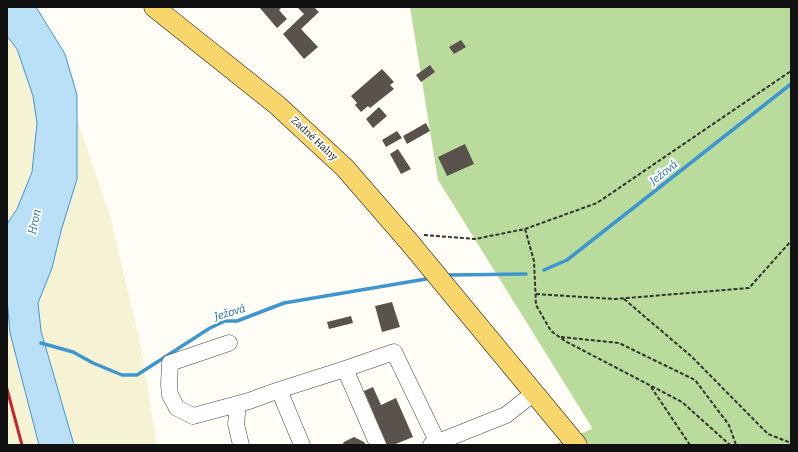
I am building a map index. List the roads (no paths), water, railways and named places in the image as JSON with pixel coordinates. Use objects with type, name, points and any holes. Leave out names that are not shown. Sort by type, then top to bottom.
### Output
[{"type":"main road","name":"Zadné Halny","points":[[154,7],[257,89],[309,134],[345,168],[410,243],[577,445]]},
{"type":"lane","points":[[229,343],[170,363],[170,395],[177,408],[193,416],[238,404],[394,352],[434,444],[506,415],[534,393]]},
{"type":"lane","points":[[345,369],[378,445]]},
{"type":"lane","points":[[279,390],[302,445]]},
{"type":"lane","points":[[238,404],[236,424],[241,445]]},
{"type":"water","name":"Hron","points":[[7,7],[36,7],[65,54],[77,95],[77,179],[61,231],[52,268],[38,303],[41,331],[74,445],[39,445],[10,333],[7,298],[7,224],[17,209],[32,172],[37,123],[33,96],[17,49],[7,36]]},
{"type":"waterway","name":"Ježová","points":[[544,270],[567,260],[791,84]]},
{"type":"waterway","name":"Ježová","points":[[450,275],[526,274]]},
{"type":"waterway","name":"Ježová","points":[[41,343],[73,352],[93,363],[122,375],[137,375],[210,328],[225,321],[237,321],[284,303],[426,279]]},
{"type":"railway","points":[[7,389],[22,445]]}]
